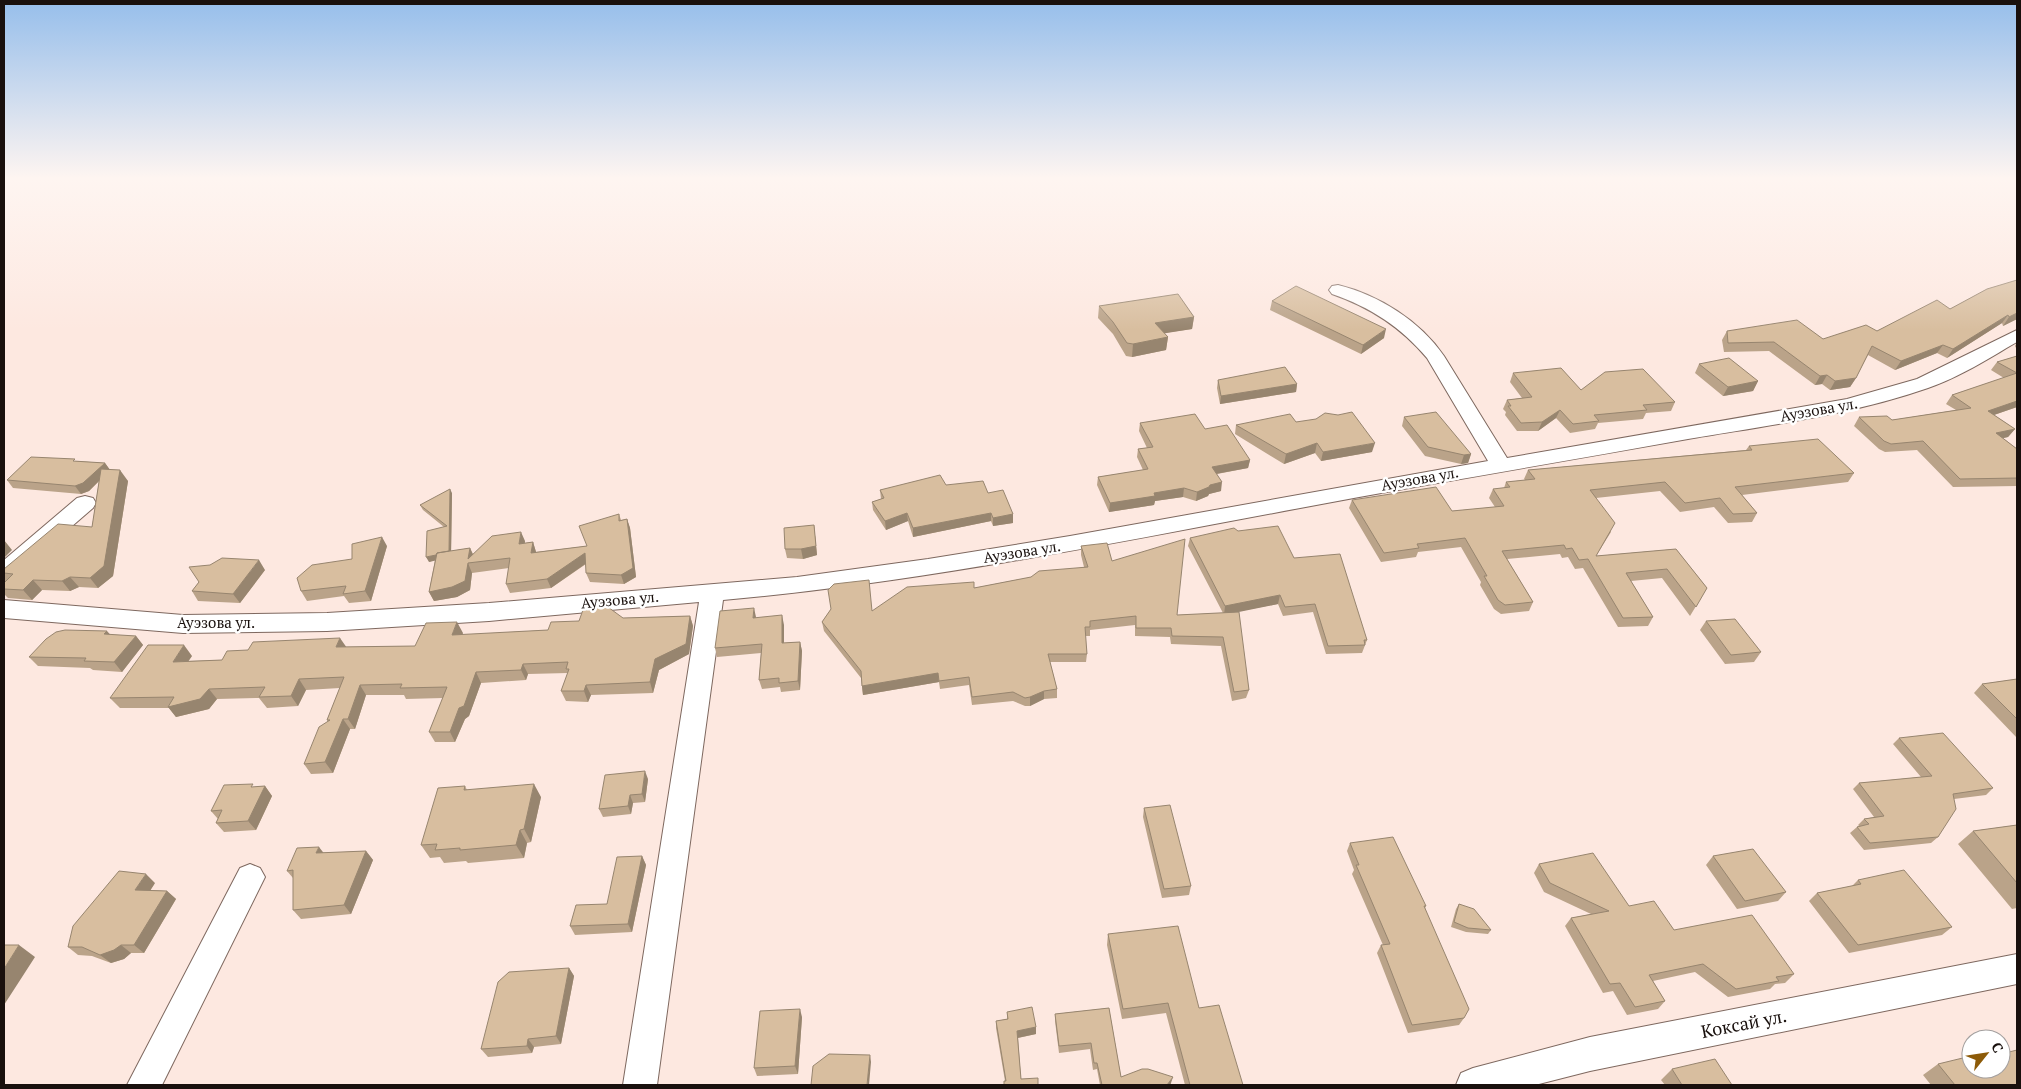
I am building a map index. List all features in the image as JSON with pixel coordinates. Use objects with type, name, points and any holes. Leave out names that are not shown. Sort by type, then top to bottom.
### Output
[{"type":"street","points":[[1338,290],[1358,296],[1372,303],[1424,341],[1501,466]]},
{"type":"street","name":"Ауэзова ул.","points":[[4,609],[183,624],[327,622],[489,612],[797,585],[928,568],[1849,406],[1924,383],[1959,367],[2017,335]]},
{"type":"street","points":[[4,572],[85,503]]},
{"type":"street","points":[[640,1085],[712,592]]},
{"type":"street","points":[[144,1085],[250,877]]},
{"type":"street","name":"Коксай ул.","points":[[1473,1085],[1590,1054],[2017,969]]},
{"type":"building","points":[[2017,280],[2017,313],[2009,317],[2008,315],[1953,349],[1943,345],[1901,361],[1872,346],[1856,378],[1835,381],[1827,375],[1820,376],[1774,342],[1728,343],[1727,331],[1797,320],[1823,339],[1866,325],[1877,331],[1937,300],[1950,309],[1987,289]]},
{"type":"building","points":[[1296,286],[1386,329],[1363,345],[1272,301]]},
{"type":"building","points":[[1178,294],[1194,317],[1155,323],[1168,337],[1133,344],[1127,343],[1113,322],[1099,306]]},
{"type":"building","points":[[2017,356],[2017,373],[1997,362]]},
{"type":"building","points":[[1729,358],[1758,381],[1728,387],[1699,364]]},
{"type":"building","points":[[1285,367],[1297,384],[1221,396],[1218,380]]},
{"type":"building","points":[[1561,368],[1581,390],[1605,372],[1643,369],[1675,402],[1643,405],[1647,410],[1594,415],[1599,421],[1573,424],[1560,410],[1542,422],[1521,423],[1508,406],[1511,406],[1507,400],[1532,397],[1513,373]]},
{"type":"building","points":[[2017,373],[2017,401],[1988,411],[2015,429],[1996,433],[2017,449],[2017,478],[1960,479],[1923,441],[1891,444],[1884,441],[1859,417],[1887,416],[1892,420],[1971,408],[1952,395]]},
{"type":"building","points":[[1352,412],[1375,443],[1323,452],[1317,443],[1286,454],[1236,425],[1290,414],[1296,422],[1316,419],[1325,413],[1338,415]]},
{"type":"building","points":[[1436,412],[1471,454],[1464,455],[1428,447],[1404,417]]},
{"type":"building","points":[[1195,414],[1205,429],[1227,425],[1250,460],[1212,467],[1222,482],[1210,485],[1197,492],[1184,488],[1154,493],[1155,496],[1110,503],[1098,477],[1148,469],[1138,449],[1153,447],[1140,423]]},
{"type":"building","points":[[1818,439],[1854,473],[1735,487],[1757,513],[1733,514],[1720,498],[1685,503],[1665,482],[1590,490],[1615,523],[1596,556],[1676,549],[1707,588],[1696,607],[1667,569],[1626,573],[1653,617],[1623,618],[1588,559],[1579,560],[1572,548],[1566,549],[1564,545],[1502,551],[1533,602],[1505,605],[1498,600],[1484,576],[1487,576],[1465,538],[1417,544],[1419,548],[1384,553],[1352,500],[1436,487],[1452,511],[1504,506],[1493,489],[1510,487],[1506,482],[1535,479],[1528,470],[1752,450],[1749,446]]},
{"type":"building","points":[[31,457],[75,459],[73,461],[105,463],[83,483],[75,486],[7,480]]},
{"type":"building","points":[[101,469],[120,470],[104,566],[90,578],[70,577],[62,581],[33,580],[23,590],[4,589],[4,583],[13,574],[4,573],[4,569],[58,524],[92,527]]},
{"type":"building","points":[[940,475],[946,485],[983,481],[988,493],[1003,490],[1013,514],[993,518],[991,513],[913,528],[907,513],[885,521],[872,502],[884,498],[880,490]]},
{"type":"building","points":[[450,489],[449,551],[426,557],[427,531],[447,526],[420,505]]},
{"type":"building","points":[[619,514],[619,521],[627,519],[633,568],[621,575],[586,573],[585,553],[547,579],[506,584],[510,558],[468,563],[465,581],[452,587],[429,592],[437,553],[470,548],[468,559],[492,536],[521,532],[519,544],[533,542],[531,553],[587,546],[579,526]]},
{"type":"building","points":[[814,525],[816,546],[801,549],[785,549],[784,528]]},
{"type":"building","points":[[1278,526],[1294,558],[1340,554],[1367,640],[1364,640],[1365,645],[1328,646],[1315,604],[1285,607],[1280,595],[1225,606],[1190,538],[1234,528],[1238,531]]},
{"type":"building","points":[[382,537],[365,591],[343,594],[346,586],[301,591],[297,578],[312,565],[352,559],[352,544]]},
{"type":"building","points":[[1185,539],[1177,615],[1239,612],[1249,690],[1234,692],[1223,637],[1172,636],[1171,628],[1136,628],[1136,616],[1090,621],[1090,627],[1085,627],[1087,654],[1048,654],[1057,689],[1044,691],[1030,697],[1025,698],[1013,692],[972,697],[969,677],[939,681],[938,673],[862,686],[861,671],[822,622],[831,609],[828,590],[834,584],[869,580],[872,611],[907,587],[974,582],[974,588],[1031,577],[1039,571],[1088,567],[1081,546],[1107,543],[1112,561]]},
{"type":"building","points":[[222,558],[259,560],[233,594],[192,591],[199,582],[189,567],[210,565]]},
{"type":"building","points":[[601,602],[623,618],[690,616],[686,644],[655,659],[650,682],[586,685],[584,691],[561,691],[569,669],[566,669],[568,662],[523,664],[521,670],[476,672],[464,706],[459,708],[450,732],[429,732],[447,687],[400,688],[402,684],[360,685],[348,719],[343,719],[325,762],[304,764],[319,727],[330,720],[327,720],[344,677],[299,679],[291,696],[259,697],[265,687],[209,689],[200,699],[168,707],[174,697],[110,698],[148,645],[184,645],[173,662],[222,660],[227,651],[248,650],[253,642],[340,638],[336,647],[415,646],[426,623],[457,622],[452,635],[548,630],[551,622],[579,621],[584,607]]},
{"type":"building","points":[[754,608],[753,618],[782,615],[782,643],[800,642],[798,681],[779,683],[779,678],[759,680],[762,644],[715,648],[720,611]]},
{"type":"building","points":[[1735,619],[1761,652],[1731,655],[1706,621]]},
{"type":"building","points":[[65,630],[107,631],[104,634],[136,636],[114,662],[84,661],[86,658],[29,657],[46,639],[56,632]]},
{"type":"building","points":[[2017,679],[2017,719],[1982,684]]},
{"type":"building","points":[[1943,733],[1993,788],[1953,794],[1956,809],[1938,837],[1870,843],[1857,827],[1869,824],[1864,819],[1884,816],[1859,783],[1932,776],[1899,738]]},
{"type":"building","points":[[645,771],[642,794],[630,795],[628,806],[599,809],[605,775]]},
{"type":"building","points":[[253,784],[251,787],[265,786],[248,821],[216,823],[222,810],[211,811],[224,785]]},
{"type":"building","points":[[534,784],[524,829],[520,830],[516,845],[460,850],[460,848],[435,850],[437,844],[421,845],[438,788],[465,786],[464,790]]},
{"type":"building","points":[[1170,805],[1191,886],[1164,889],[1144,808]]},
{"type":"building","points":[[2017,825],[2017,883],[1973,831]]},
{"type":"building","points":[[1393,837],[1426,906],[1424,906],[1469,1009],[1464,1018],[1412,1025],[1381,945],[1390,944],[1356,865],[1359,865],[1350,843]]},
{"type":"building","points":[[319,847],[316,853],[366,851],[344,905],[293,910],[293,870],[287,871],[297,848]]},
{"type":"building","points":[[1753,849],[1786,892],[1745,901],[1713,856]]},
{"type":"building","points":[[1593,853],[1629,906],[1654,901],[1674,930],[1752,915],[1794,974],[1776,977],[1779,981],[1736,989],[1703,964],[1649,975],[1665,1001],[1635,1007],[1620,983],[1610,984],[1571,918],[1609,911],[1550,883],[1539,864]]},
{"type":"building","points":[[642,856],[628,924],[570,926],[576,905],[607,904],[617,857]]},
{"type":"building","points":[[1904,870],[1952,927],[1858,945],[1817,893],[1861,884],[1858,880]]},
{"type":"building","points":[[119,871],[146,874],[135,890],[167,891],[134,945],[121,945],[114,950],[100,955],[82,947],[68,947],[73,926]]},
{"type":"building","points":[[1459,904],[1474,909],[1491,930],[1468,928],[1454,922]]},
{"type":"building","points":[[1178,926],[1199,1008],[1219,1005],[1243,1085],[1190,1085],[1168,1003],[1123,1009],[1108,934]]},
{"type":"building","points":[[4,945],[19,945],[4,969]]},
{"type":"building","points":[[569,968],[556,1036],[528,1039],[527,1046],[481,1049],[498,982],[509,972]]},
{"type":"building","points":[[1032,1007],[1036,1027],[1017,1031],[1021,1079],[1038,1078],[1038,1085],[1004,1085],[1004,1081],[1006,1081],[996,1021],[1008,1019],[1007,1012]]},
{"type":"building","points":[[1109,1008],[1121,1077],[1142,1069],[1148,1069],[1173,1077],[1167,1085],[1102,1085],[1097,1063],[1094,1063],[1091,1043],[1059,1046],[1055,1014]]},
{"type":"building","points":[[800,1009],[795,1066],[754,1068],[760,1011]]},
{"type":"building","points":[[2017,1050],[2017,1085],[1955,1085],[1938,1064],[1961,1058],[1961,1079],[2011,1079],[2011,1052]]},
{"type":"building","points":[[829,1054],[870,1055],[867,1085],[811,1085],[813,1066]]},
{"type":"building","points":[[1715,1059],[1732,1085],[1682,1085],[1672,1069]]}]
